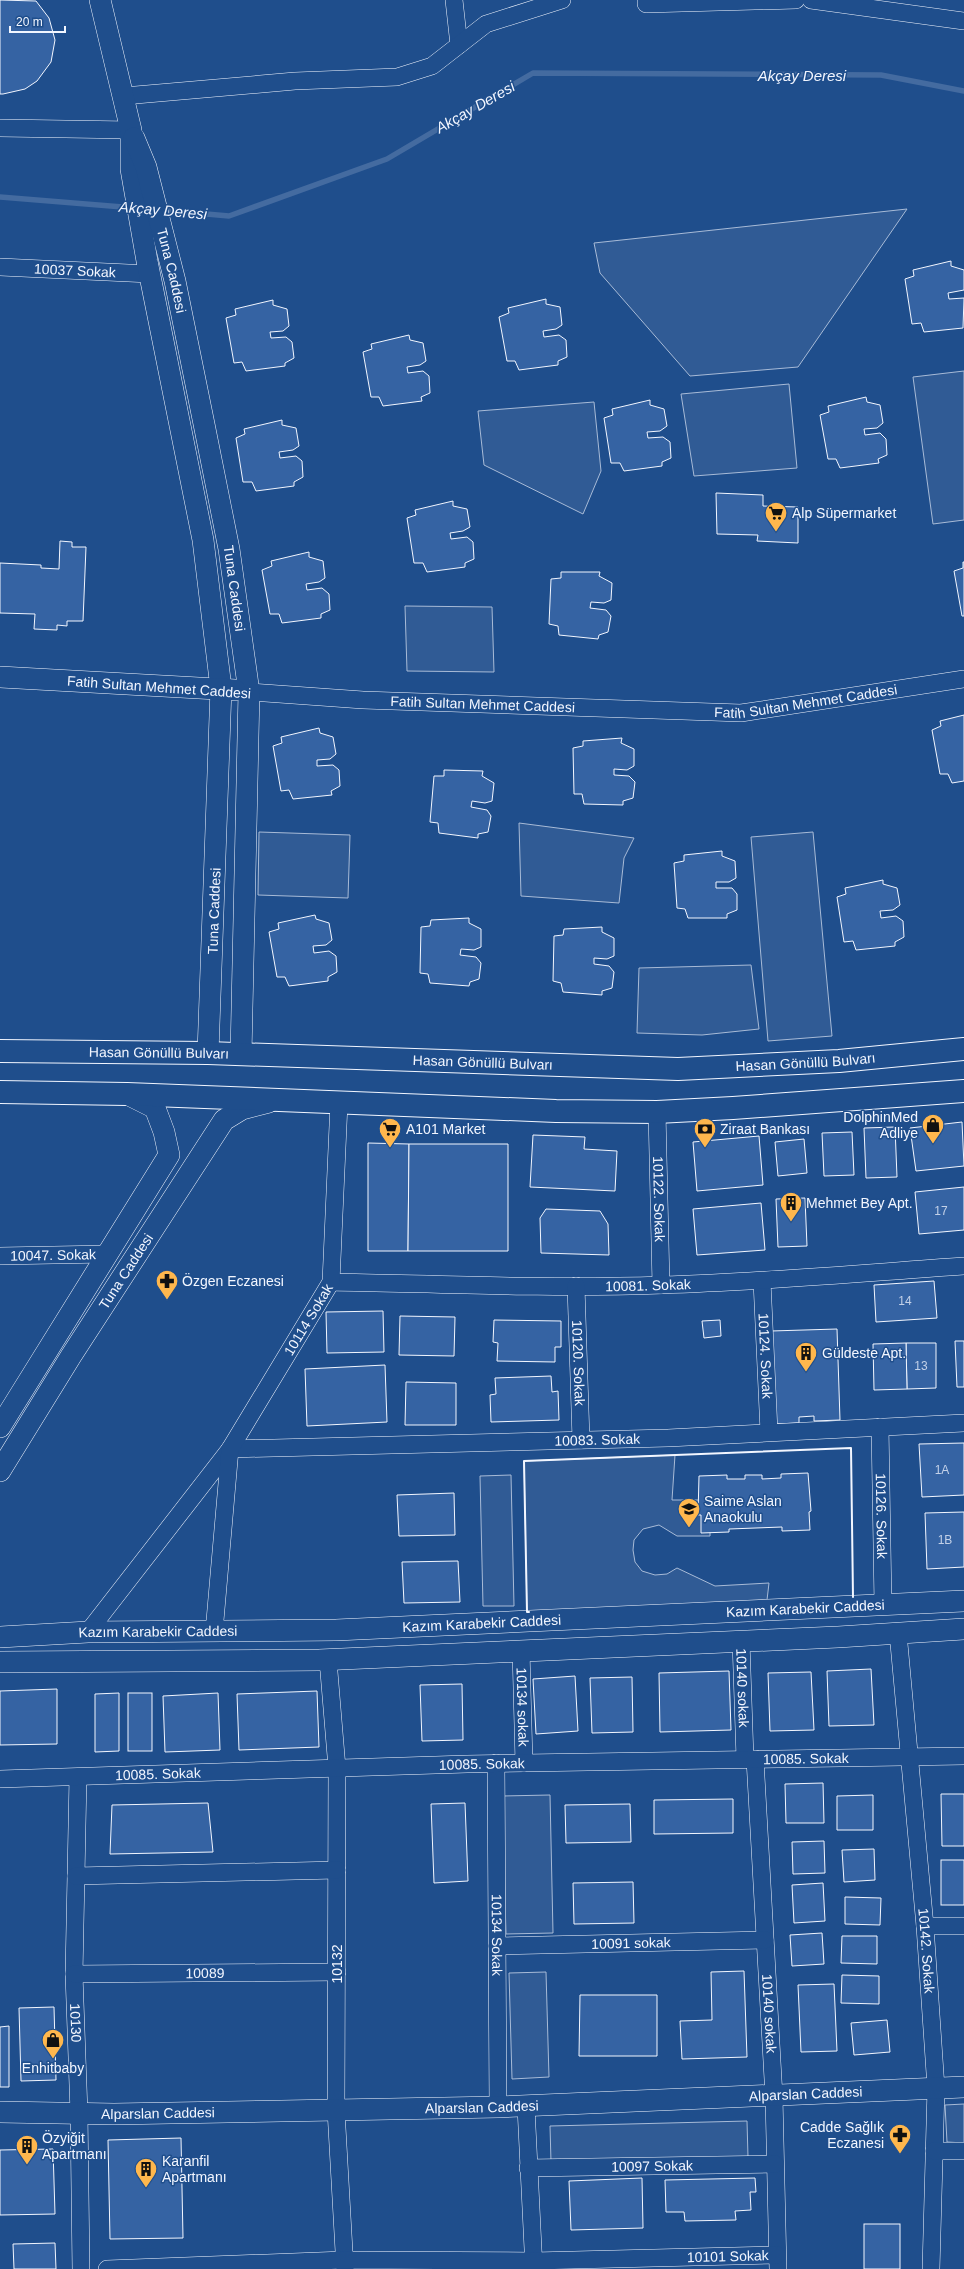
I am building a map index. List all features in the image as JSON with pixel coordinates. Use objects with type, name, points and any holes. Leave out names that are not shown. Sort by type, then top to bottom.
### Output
[{"type":"main road","name":"Hasan Gönüllü Bulvarı","points":[[0,1051],[208,1053],[678,1069],[839,1061],[964,1049]]},
{"type":"main road","points":[[0,1092],[127,1094],[556,1111],[657,1112],[964,1091]]},
{"type":"street","name":"Tuna Caddesi","points":[[100,0],[124,96],[138,168],[148,267],[203,540],[221,688],[208,1053]]},
{"type":"street","points":[[454,0],[459,45]]},
{"type":"street","points":[[124,96],[295,81],[396,77],[432,66],[486,24],[562,0]]},
{"type":"street","points":[[646,0],[646,4],[796,0]]},
{"type":"street","points":[[811,0],[964,21]]},
{"type":"street","points":[[0,128],[131,130]]},
{"type":"street","name":"Tuna Caddesi","points":[[138,168],[169,263],[204,424],[228,549],[249,692],[241,1054]]},
{"type":"street","name":"10037 Sokak","points":[[0,267],[148,267]]},
{"type":"street","name":"Fatih Sultan Mehmet Caddesi","points":[[0,677],[221,688],[249,692],[363,700],[741,713],[964,679]]},
{"type":"street","name":"Tuna Caddesi","points":[[0,1427],[169,1155],[164,1132],[155,1108],[127,1094]]},
{"type":"street","name":"Tuna Caddesi","points":[[0,1471],[71,1356],[224,1120],[242,1109],[276,1100]]},
{"type":"street","name":"10114 Sokak","points":[[88,1632],[230,1449],[331,1282],[339,1103]]},
{"type":"street","name":"10122. Sokak","points":[[657,1112],[661,1285]]},
{"type":"street","name":"10047. Sokak","points":[[0,1256],[107,1254]]},
{"type":"street","name":"10081. Sokak","points":[[331,1282],[576,1286],[661,1285],[762,1281],[964,1266]]},
{"type":"street","name":"10124. Sokak","points":[[762,1281],[769,1432]]},
{"type":"street","name":"10120. Sokak","points":[[576,1286],[581,1440]]},
{"type":"street","name":"10083. Sokak","points":[[230,1449],[668,1438],[964,1423]]},
{"type":"street","name":"10126. Sokak","points":[[880,1427],[883,1604]]},
{"type":"street","name":"10114 Sokak","points":[[214,1632],[230,1449]]},
{"type":"street","name":"Kazım Karabekir Caddesi","points":[[5,1636],[88,1632],[336,1630],[964,1601]]},
{"type":"street","name":"Kazım Karabekir Caddesi","points":[[0,1662],[328,1660],[964,1629]]},
{"type":"street","name":"10142. Sokak","points":[[898,1633],[926,1926],[936,2088],[931,2269]]},
{"type":"street","name":"10140 sokak","points":[[741,1641],[765,1940],[774,2097],[778,2262]]},
{"type":"street","name":"10134 sokak","points":[[521,1650],[524,1763]]},
{"type":"street","name":"10132","points":[[328,1660],[337,1768],[336,2110],[344,2264]]},
{"type":"street","name":"10085. Sokak","points":[[0,1779],[496,1763],[964,1756]]},
{"type":"street","name":"10134 Sokak","points":[[496,1763],[498,2107]]},
{"type":"street","name":"10130","points":[[78,1777],[74,1974],[79,2113],[81,2269]]},
{"type":"street","points":[[76,1876],[337,1870]]},
{"type":"street","points":[[926,1926],[964,1926]]},
{"type":"street","name":"10091 sokak","points":[[497,1946],[765,1940]]},
{"type":"street","name":"10089","points":[[74,1974],[337,1972]]},
{"type":"street","name":"Alparslan Caddesi","points":[[0,2112],[79,2113],[526,2107],[774,2097],[964,2087]]},
{"type":"street","points":[[526,2107],[534,2265]]},
{"type":"street","points":[[934,2151],[964,2151]]},
{"type":"street","name":"10097 Sokak","points":[[528,2168],[775,2164]]},
{"type":"street","name":"10101 Sokak","points":[[107,2269],[344,2264],[534,2265],[778,2262]]},
{"type":"shaded area","points":[[907,209],[798,367],[690,376],[600,273],[594,243]]},
{"type":"shaded area","points":[[964,371],[964,520],[933,524],[913,377]]},
{"type":"shaded area","points":[[789,384],[797,468],[694,476],[681,394]]},
{"type":"shaded area","points":[[594,402],[601,471],[583,514],[484,465],[478,411]]},
{"type":"shaded area","points":[[405,606],[492,607],[494,672],[407,671]]},
{"type":"shaded area","points":[[519,823],[634,838],[624,858],[619,903],[521,896]]},
{"type":"shaded area","points":[[259,832],[350,835],[348,898],[258,895]]},
{"type":"shaded area","points":[[813,832],[832,1036],[768,1041],[751,837]]},
{"type":"shaded area","points":[[751,965],[759,1029],[702,1035],[637,1033],[639,968]]},
{"type":"shaded area","points":[[675,1455],[672,1500],[710,1500],[710,1536],[677,1536],[659,1525],[643,1529],[634,1540],[633,1550],[635,1562],[642,1571],[655,1575],[667,1574],[677,1568],[715,1586],[769,1583],[767,1600],[527,1612],[524,1461]]},
{"type":"shaded area","points":[[511,1475],[514,1606],[483,1606],[480,1476]]},
{"type":"shaded area","points":[[550,1795],[553,1933],[506,1934],[502,1796]]},
{"type":"shaded area","points":[[546,1972],[549,2077],[512,2079],[509,1973]]},
{"type":"shaded area","points":[[964,2104],[964,2143],[947,2142],[945,2105]]},
{"type":"shaded area","points":[[747,2121],[748,2157],[551,2162],[550,2126]]},
{"type":"building","points":[[0,0],[36,1],[49,18],[55,40],[51,62],[37,81],[25,89],[3,94],[0,94]]},
{"type":"building","points":[[951,261],[951,266],[964,270],[964,290],[948,293],[949,299],[964,298],[963,328],[924,332],[921,323],[912,324],[905,279],[914,276],[913,270]]},
{"type":"building","points":[[546,299],[546,304],[560,307],[562,325],[556,329],[543,331],[544,337],[559,335],[566,340],[567,357],[558,361],[558,365],[519,370],[515,361],[507,361],[499,317],[509,313],[508,308]]},
{"type":"building","points":[[273,300],[273,305],[287,309],[289,326],[283,331],[270,332],[271,338],[286,337],[292,342],[294,358],[285,363],[285,366],[246,371],[242,362],[234,363],[226,318],[236,315],[235,309]]},
{"type":"building","points":[[409,335],[410,340],[423,343],[426,361],[420,365],[407,367],[408,373],[423,371],[429,376],[430,393],[421,397],[422,401],[383,406],[379,397],[371,397],[363,352],[372,349],[371,344]]},
{"type":"building","points":[[866,397],[867,402],[880,405],[883,423],[877,428],[864,429],[865,435],[880,433],[886,439],[887,455],[878,459],[879,463],[840,468],[836,459],[828,459],[820,415],[829,412],[828,406]]},
{"type":"building","points":[[650,400],[650,405],[664,409],[667,426],[660,431],[647,432],[648,438],[663,437],[670,442],[671,458],[662,462],[662,466],[624,471],[620,463],[611,463],[604,418],[613,415],[612,409]]},
{"type":"building","points":[[282,420],[282,425],[296,428],[299,446],[293,450],[279,452],[280,458],[296,456],[302,461],[303,477],[294,482],[294,486],[256,491],[252,482],[243,482],[236,438],[245,434],[244,429]]},
{"type":"building","points":[[716,493],[763,495],[763,506],[798,507],[798,543],[757,541],[758,535],[717,534]]},
{"type":"building","points":[[453,501],[453,506],[467,509],[470,527],[463,531],[450,533],[451,539],[467,537],[473,542],[474,559],[465,563],[465,567],[427,572],[423,563],[414,563],[407,518],[416,515],[415,510]]},
{"type":"building","points":[[60,541],[72,542],[72,547],[86,547],[83,621],[67,621],[67,626],[57,625],[57,630],[34,629],[35,614],[0,613],[0,563],[41,565],[41,568],[59,569]]},
{"type":"building","points":[[309,552],[309,557],[323,561],[325,578],[319,582],[306,584],[307,590],[322,588],[329,594],[330,610],[321,614],[321,618],[282,623],[279,614],[270,614],[262,570],[272,566],[271,561]]},
{"type":"building","points":[[963,562],[964,616],[962,616],[954,571],[963,568]]},
{"type":"building","points":[[561,572],[600,572],[599,576],[612,583],[611,600],[604,603],[591,602],[590,608],[606,610],[611,616],[608,632],[599,635],[598,639],[559,635],[558,626],[549,624],[551,579],[561,578]]},
{"type":"building","points":[[964,715],[964,781],[952,783],[948,774],[940,774],[932,730],[941,726],[940,721]]},
{"type":"building","points":[[319,728],[320,733],[333,737],[336,754],[330,759],[317,760],[317,766],[333,765],[339,770],[340,786],[331,791],[332,795],[293,799],[289,790],[281,791],[273,746],[282,743],[281,737]]},
{"type":"building","points":[[622,738],[621,743],[634,749],[634,766],[627,770],[614,769],[614,775],[629,776],[635,782],[633,798],[623,801],[623,805],[584,804],[582,794],[574,794],[573,748],[583,746],[583,741]]},
{"type":"building","points":[[444,770],[483,771],[482,776],[494,783],[492,801],[485,803],[472,801],[471,807],[487,810],[491,816],[488,832],[478,834],[478,838],[439,833],[438,823],[430,822],[434,776],[444,776]]},
{"type":"building","points":[[722,851],[722,856],[735,861],[736,878],[729,882],[716,882],[716,888],[732,888],[737,894],[737,910],[727,914],[727,918],[688,918],[685,909],[677,908],[674,863],[684,861],[684,855]]},
{"type":"building","points":[[883,880],[883,884],[897,888],[900,905],[893,910],[880,911],[881,918],[896,916],[903,921],[904,937],[895,942],[895,946],[856,950],[853,941],[844,942],[837,897],[846,894],[845,888]]},
{"type":"building","points":[[315,915],[316,919],[329,923],[332,940],[326,945],[313,946],[314,953],[329,951],[336,956],[337,972],[328,977],[328,981],[289,986],[285,977],[277,977],[269,932],[279,929],[278,923]]},
{"type":"building","points":[[469,918],[469,923],[481,929],[481,947],[474,950],[461,949],[460,955],[476,957],[481,963],[479,979],[470,982],[469,986],[430,983],[428,974],[420,973],[421,927],[430,926],[431,920]]},
{"type":"building","points":[[602,927],[602,932],[614,938],[614,956],[607,959],[594,958],[594,964],[609,966],[614,972],[612,988],[602,991],[602,995],[563,992],[561,983],[553,981],[554,936],[563,935],[564,929]]},
{"type":"building","points":[[962,1122],[964,1166],[916,1171],[910,1128]]},
{"type":"building","points":[[895,1127],[897,1177],[866,1178],[864,1128]]},
{"type":"building","points":[[852,1132],[854,1175],[824,1176],[822,1133]]},
{"type":"building","points":[[533,1135],[585,1137],[584,1149],[617,1151],[615,1191],[530,1187]]},
{"type":"building","points":[[759,1136],[763,1185],[697,1191],[693,1142]]},
{"type":"building","points":[[804,1139],[807,1173],[778,1176],[775,1142]]},
{"type":"building","points":[[368,1143],[409,1144],[408,1251],[368,1251]]},
{"type":"building","points":[[409,1144],[508,1144],[508,1251],[408,1251]]},
{"type":"building","points":[[964,1187],[964,1230],[919,1234],[915,1192]]},
{"type":"building","name":"Mehmet Bey Apt.","points":[[805,1198],[807,1246],[778,1247],[776,1199]]},
{"type":"building","points":[[761,1203],[765,1250],[697,1255],[693,1209]]},
{"type":"building","points":[[546,1209],[600,1211],[608,1224],[609,1255],[541,1253],[540,1218]]},
{"type":"building","points":[[934,1281],[937,1318],[876,1322],[874,1285]]},
{"type":"building","points":[[383,1311],[384,1352],[327,1353],[326,1312]]},
{"type":"building","points":[[400,1316],[455,1317],[454,1356],[399,1355]]},
{"type":"building","points":[[494,1320],[561,1321],[561,1347],[555,1347],[555,1362],[497,1361],[498,1343],[493,1342]]},
{"type":"building","points":[[720,1320],[721,1336],[704,1338],[702,1321]]},
{"type":"building","name":"Güldeste Apt.","points":[[837,1329],[840,1420],[814,1421],[814,1416],[799,1417],[799,1423],[775,1424],[771,1331]]},
{"type":"building","points":[[955,1341],[964,1341],[964,1387],[957,1387]]},
{"type":"building","points":[[906,1343],[936,1343],[936,1388],[907,1389]]},
{"type":"building","points":[[906,1343],[907,1389],[874,1390],[873,1344]]},
{"type":"building","points":[[385,1365],[387,1422],[307,1426],[305,1369]]},
{"type":"building","points":[[551,1376],[552,1392],[558,1391],[559,1420],[491,1422],[490,1395],[496,1394],[495,1378]]},
{"type":"building","points":[[406,1382],[456,1383],[456,1425],[405,1425]]},
{"type":"building","points":[[964,1443],[964,1495],[922,1497],[919,1444]]},
{"type":"building","points":[[808,1473],[811,1511],[809,1512],[810,1530],[782,1531],[782,1527],[729,1529],[729,1532],[701,1533],[701,1515],[698,1515],[699,1476],[727,1475],[727,1479],[745,1479],[745,1475],[762,1475],[762,1479],[781,1478],[781,1474]]},
{"type":"building","points":[[454,1493],[455,1535],[399,1536],[397,1495]]},
{"type":"building","points":[[964,1512],[964,1567],[927,1569],[925,1513]]},
{"type":"building","points":[[458,1561],[460,1602],[404,1603],[402,1562]]},
{"type":"building","points":[[871,1669],[874,1725],[829,1726],[827,1671]]},
{"type":"building","points":[[729,1671],[731,1730],[660,1732],[659,1673]]},
{"type":"building","points":[[811,1672],[814,1730],[770,1731],[768,1673]]},
{"type":"building","points":[[575,1676],[578,1731],[536,1734],[533,1679]]},
{"type":"building","points":[[632,1677],[633,1732],[592,1733],[590,1678]]},
{"type":"building","points":[[462,1684],[463,1740],[422,1741],[420,1685]]},
{"type":"building","points":[[57,1689],[57,1744],[0,1745],[0,1691]]},
{"type":"building","points":[[317,1691],[319,1747],[239,1750],[237,1694]]},
{"type":"building","points":[[119,1693],[119,1751],[95,1752],[95,1694]]},
{"type":"building","points":[[128,1693],[152,1693],[152,1751],[128,1751]]},
{"type":"building","points":[[218,1693],[220,1750],[165,1752],[163,1696]]},
{"type":"building","points":[[823,1783],[824,1823],[786,1823],[785,1784]]},
{"type":"building","points":[[941,1794],[964,1794],[964,1846],[942,1846]]},
{"type":"building","points":[[873,1795],[873,1830],[837,1830],[837,1796]]},
{"type":"building","points":[[733,1799],[733,1833],[654,1834],[654,1800]]},
{"type":"building","points":[[208,1803],[213,1852],[110,1854],[112,1805]]},
{"type":"building","points":[[465,1803],[468,1881],[434,1883],[431,1804]]},
{"type":"building","points":[[630,1804],[631,1842],[566,1843],[565,1805]]},
{"type":"building","points":[[824,1841],[825,1873],[793,1874],[792,1842]]},
{"type":"building","points":[[874,1849],[875,1880],[844,1882],[842,1850]]},
{"type":"building","points":[[941,1860],[964,1860],[964,1905],[941,1905]]},
{"type":"building","points":[[633,1882],[634,1923],[574,1924],[573,1883]]},
{"type":"building","points":[[823,1883],[825,1921],[794,1923],[792,1885]]},
{"type":"building","points":[[845,1897],[881,1898],[880,1925],[845,1924]]},
{"type":"building","points":[[822,1933],[824,1964],[792,1966],[790,1935]]},
{"type":"building","points":[[842,1936],[877,1936],[877,1964],[841,1963]]},
{"type":"building","points":[[744,1971],[747,2057],[682,2059],[680,2021],[712,2020],[711,1972]]},
{"type":"building","points":[[842,1975],[879,1976],[879,2004],[841,2003]]},
{"type":"building","points":[[834,1984],[837,2051],[801,2052],[798,1985]]},
{"type":"building","points":[[580,1995],[657,1995],[657,2056],[579,2056]]},
{"type":"building","points":[[54,2007],[56,2080],[21,2081],[19,2008]]},
{"type":"building","points":[[887,2020],[890,2052],[854,2055],[851,2023]]},
{"type":"building","points":[[9,2026],[9,2087],[0,2087],[0,2027]]},
{"type":"building","name":"Karanfil Apartmanı","points":[[181,2138],[183,2238],[110,2239],[108,2140]]},
{"type":"building","name":"Özyiğit Apartmanı","points":[[53,2149],[55,2214],[0,2215],[0,2150]]},
{"type":"building","points":[[642,2178],[643,2228],[571,2230],[569,2181]]},
{"type":"building","points":[[755,2178],[756,2192],[750,2192],[751,2210],[735,2211],[736,2220],[685,2221],[684,2212],[666,2212],[665,2180]]},
{"type":"building","points":[[864,2224],[900,2224],[900,2269],[864,2269]]},
{"type":"building","points":[[55,2243],[56,2269],[14,2269],[13,2244]]},
{"type":"waterway","name":"Akçay Deresi","points":[[161,210],[229,216],[387,159],[533,73],[881,75],[964,91]]},
{"type":"waterway","name":"Akçay Deresi","points":[[0,197],[135,208]]},
{"type":"wall","points":[[529,1612],[527,1612],[524,1461],[851,1448],[853,1597]]},
{"type":"place","name":"Alp Süpermarket","points":[[776,532]]},
{"type":"place","name":"DolphinMed Adliye","points":[[933,1144]]},
{"type":"place","name":"A101 Market","points":[[390,1148]]},
{"type":"place","name":"Ziraat Bankası","points":[[705,1148]]},
{"type":"place","name":"Mehmet Bey Apt.","points":[[791,1222]]},
{"type":"place","name":"Özgen Eczanesi","points":[[167,1300]]},
{"type":"place","name":"Güldeste Apt.","points":[[806,1372]]},
{"type":"place","name":"Saime Aslan Anaokulu","points":[[689,1528]]},
{"type":"place","name":"Enhitbaby","points":[[53,2060]]},
{"type":"place","name":"Cadde Sağlık Eczanesi","points":[[900,2154]]},
{"type":"place","name":"Özyiğit Apartmanı","points":[[27,2166]]},
{"type":"place","name":"Karanfil Apartmanı","points":[[146,2188]]}]
